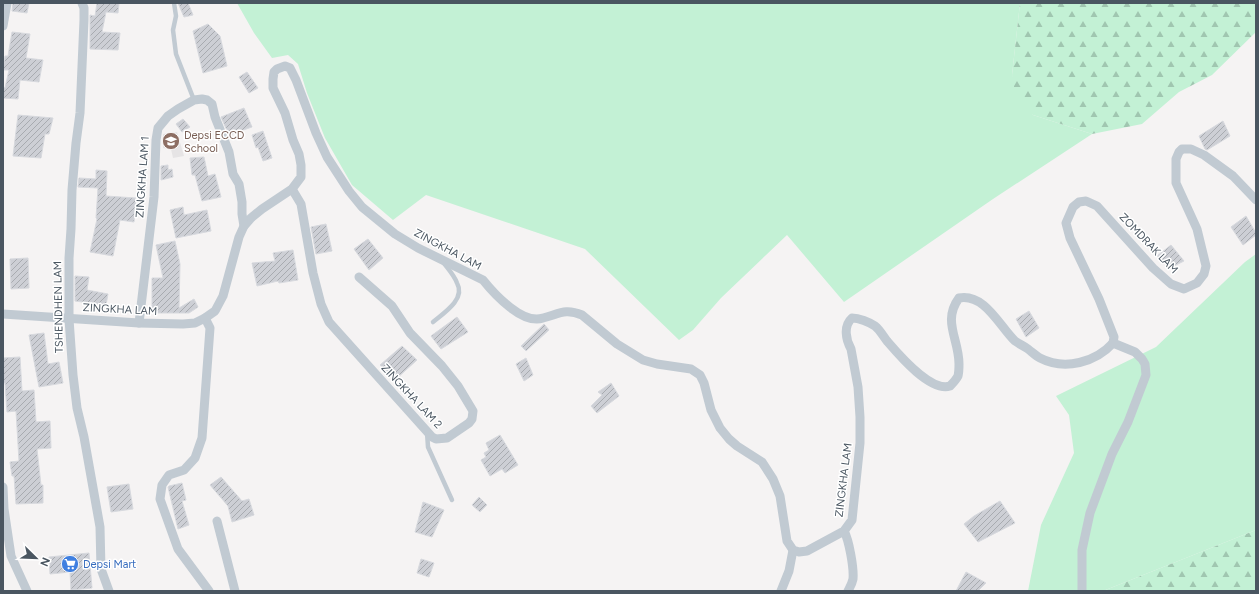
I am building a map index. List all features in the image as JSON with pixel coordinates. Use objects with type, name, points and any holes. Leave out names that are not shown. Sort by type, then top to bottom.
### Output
[{"type":"street","points":[[3,26],[7,3]]},
{"type":"street","name":"TSHENDHEN LAM","points":[[82,3],[84,8],[84,20],[80,113],[72,190],[69,258],[69,319],[77,408],[100,527],[101,569],[109,591]]},
{"type":"street","name":"ZINGKHA LAM","points":[[3,314],[139,323],[195,323],[215,311],[223,296],[239,237],[244,226],[262,209],[292,189],[301,177],[299,154],[274,88],[274,72],[285,66],[290,68],[296,80],[316,133],[327,157],[349,192],[362,207],[395,234],[418,248],[483,280],[489,288],[508,306],[530,319],[543,319],[565,311],[577,313],[582,315],[617,344],[643,360],[657,364],[691,369],[700,375],[704,382],[711,410],[720,428],[737,446],[762,462],[773,479],[780,496],[788,541],[793,550],[799,552],[807,551],[844,531],[852,520],[860,443],[858,387],[846,327],[852,318],[863,320],[874,326],[905,361],[928,380],[942,387],[950,386],[958,376],[959,357],[951,317],[954,305],[959,298],[970,298],[984,306],[1018,343],[1050,362],[1074,364],[1087,360],[1109,348],[1114,343]]},
{"type":"street","points":[[194,100],[207,100],[212,104],[215,117],[229,152],[233,174],[239,184],[244,226]]},
{"type":"street","name":"ZINGKHA LAM 1","points":[[139,323],[154,197],[156,140],[158,128],[168,116],[194,100]]},
{"type":"street","name":"ZOMDRAK LAM","points":[[1114,343],[1114,337],[1099,299],[1070,238],[1066,223],[1073,207],[1079,202],[1086,201],[1097,206],[1153,268],[1170,284],[1184,289],[1197,283],[1204,274],[1206,266],[1197,229],[1176,183],[1176,159],[1179,152],[1182,149],[1192,149],[1204,155],[1233,176],[1256,200]]},
{"type":"street","name":"ZINGKHA LAM 2","points":[[292,189],[301,204],[312,273],[321,304],[329,322],[432,437],[436,439],[447,438],[469,423],[472,419],[473,410],[458,386],[442,366],[410,333],[392,306],[359,277]]},
{"type":"street","points":[[205,318],[210,328],[202,438],[195,458],[184,470],[169,475],[162,485],[160,499],[178,549],[209,591]]},
{"type":"street","points":[[1082,591],[1082,550],[1090,513],[1112,454],[1128,422],[1146,375],[1142,359],[1135,352],[1114,343]]},
{"type":"street","points":[[3,487],[4,509],[11,556],[27,591]]},
{"type":"street","points":[[217,520],[235,591]]},
{"type":"street","points":[[844,531],[848,543],[853,580],[848,591]]},
{"type":"street","points":[[780,591],[789,571],[793,550]]},
{"type":"lane","points":[[174,3],[176,16],[173,30],[176,54],[194,100]]},
{"type":"lane","points":[[433,322],[449,309],[459,294],[458,284],[439,258]]},
{"type":"lane","points":[[427,432],[428,447],[452,500]]},
{"type":"shaded area","name":"Depsi ECCD School","points":[[177,132],[184,156],[173,158],[171,149],[163,148],[163,134]]},
{"type":"green space","points":[[237,3],[1020,3],[1012,75],[1033,115],[1092,134],[993,199],[844,302],[787,235],[721,298],[693,330],[679,340],[585,249],[426,195],[393,220],[352,185],[325,138],[307,93],[298,64],[288,55],[272,58],[254,33]]},
{"type":"green space","points":[[1020,3],[1256,3],[1256,32],[1212,75],[1179,92],[1142,124],[1092,134],[1033,115],[1016,98],[1012,75]]},
{"type":"green space","points":[[1256,254],[1256,530],[1103,591],[1028,591],[1041,525],[1074,453],[1069,415],[1056,396],[1156,347],[1245,262]]},
{"type":"green space","points":[[1256,530],[1256,591],[1103,591]]},
{"type":"building","points":[[13,3],[29,3],[27,13],[12,11]]},
{"type":"building","points":[[97,3],[119,3],[118,13],[106,12],[102,32],[120,33],[118,50],[90,49],[90,15],[95,16]]},
{"type":"building","points":[[178,3],[188,3],[193,15],[184,17]]},
{"type":"building","points":[[208,24],[220,36],[227,66],[203,73],[193,31]]},
{"type":"building","points":[[12,32],[30,34],[26,58],[43,60],[39,82],[20,80],[18,99],[3,98],[3,87],[5,88],[9,70],[3,70],[5,56],[8,56]]},
{"type":"building","points":[[247,72],[258,88],[249,93],[239,77]]},
{"type":"building","points":[[244,108],[252,127],[229,135],[221,117]]},
{"type":"building","points":[[18,115],[53,118],[49,134],[45,134],[41,158],[13,156]]},
{"type":"building","points":[[183,119],[190,127],[182,132],[176,124]]},
{"type":"building","points":[[1223,121],[1230,136],[1207,150],[1205,149],[1199,136]]},
{"type":"building","points":[[263,131],[272,158],[263,161],[258,147],[256,148],[252,135]]},
{"type":"building","points":[[204,157],[208,176],[215,174],[221,197],[202,201],[195,175],[192,175],[190,158]]},
{"type":"building","points":[[168,165],[168,170],[172,169],[173,177],[161,180],[161,166]]},
{"type":"building","points":[[96,170],[107,171],[106,196],[136,198],[134,222],[120,220],[113,256],[90,252],[97,219],[98,188],[78,187],[79,178],[96,179]]},
{"type":"building","points":[[183,207],[184,215],[207,210],[211,231],[176,238],[170,210]]},
{"type":"building","points":[[1246,216],[1256,235],[1243,245],[1231,227]]},
{"type":"building","points":[[326,224],[332,251],[316,254],[311,227]]},
{"type":"building","points":[[368,239],[383,258],[369,270],[354,249]]},
{"type":"building","points":[[175,241],[180,264],[179,308],[194,299],[198,307],[189,313],[152,313],[152,278],[163,278],[156,245]]},
{"type":"building","points":[[1171,245],[1184,261],[1170,268],[1157,256]]},
{"type":"building","points":[[293,250],[298,280],[279,283],[278,281],[257,286],[252,263],[275,261],[273,253]]},
{"type":"building","points":[[28,258],[29,288],[11,289],[10,259]]},
{"type":"building","points":[[75,276],[89,277],[87,290],[108,294],[106,305],[75,301]]},
{"type":"building","points":[[1029,311],[1039,328],[1026,337],[1016,319]]},
{"type":"building","points":[[457,317],[468,332],[441,349],[431,336]]},
{"type":"building","points":[[544,324],[549,330],[526,351],[521,346]]},
{"type":"building","points":[[44,333],[48,364],[59,362],[63,383],[39,387],[29,335]]},
{"type":"building","points":[[402,346],[417,360],[395,380],[380,365]]},
{"type":"building","points":[[20,357],[22,391],[34,390],[36,422],[50,421],[51,448],[37,449],[41,485],[43,485],[43,503],[16,504],[14,476],[12,476],[10,462],[19,461],[16,411],[7,412],[5,383],[3,383],[3,358]]},
{"type":"building","points":[[526,358],[533,375],[524,381],[516,364]]},
{"type":"building","points":[[611,383],[619,396],[597,413],[591,406],[602,395],[598,392]]},
{"type":"building","points":[[500,435],[518,465],[505,473],[502,469],[490,476],[481,460],[486,457],[484,453],[489,450],[486,443]]},
{"type":"building","points":[[221,477],[242,501],[249,499],[254,515],[232,522],[228,506],[210,485]]},
{"type":"building","points":[[182,483],[186,500],[182,501],[189,525],[178,529],[168,487]]},
{"type":"building","points":[[129,484],[133,509],[111,512],[107,487]]},
{"type":"building","points":[[479,497],[487,505],[480,512],[472,505]]},
{"type":"building","points":[[1000,501],[1015,523],[978,542],[964,524],[974,516]]},
{"type":"building","points":[[423,502],[444,510],[432,537],[415,532]]},
{"type":"building","name":"Depsi Mart","points":[[89,553],[92,588],[71,590],[70,572],[50,574],[49,557]]},
{"type":"building","points":[[421,559],[434,563],[429,577],[417,573]]},
{"type":"building","points":[[966,572],[986,583],[978,591],[956,591]]},
{"type":"place","name":"Depsi ECCD School","points":[[171,141]]},
{"type":"place","name":"Depsi Mart","points":[[70,564]]}]
